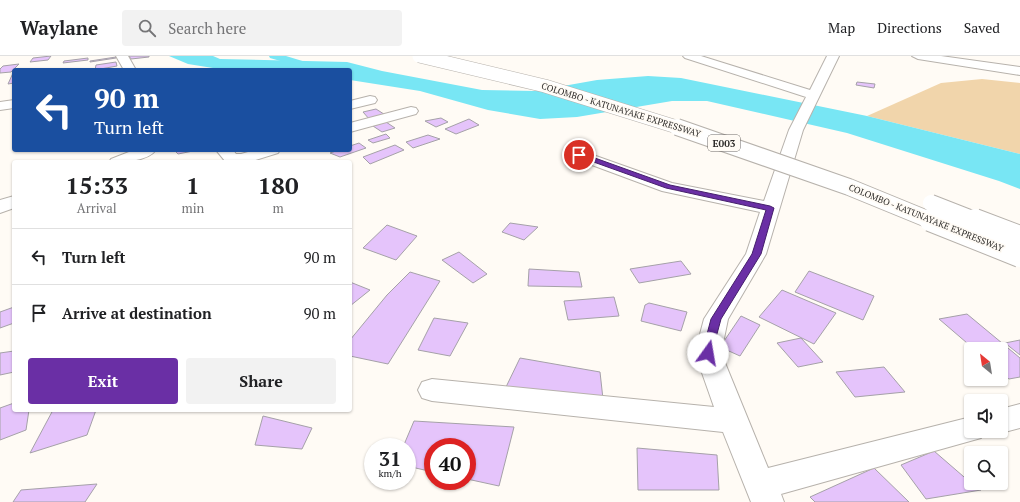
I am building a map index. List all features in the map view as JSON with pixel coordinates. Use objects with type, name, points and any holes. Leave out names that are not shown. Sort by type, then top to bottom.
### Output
[{"type":"main road","points":[[122,56],[129,68]]},
{"type":"main road","name":"COLOMBO - KATUNAYAKE EXPRESSWAY","points":[[419,56],[545,86],[682,128],[849,187],[1020,256]]},
{"type":"main road","name":"COLOMBO - KATUNAYAKE EXPRESSWAY","points":[[460,56],[565,81],[847,172],[890,188]]},
{"type":"main road","points":[[689,56],[812,98]]},
{"type":"main road","points":[[833,56],[796,130],[756,254],[716,319],[708,353],[733,421],[763,493],[964,431]]},
{"type":"main road","points":[[918,56],[1020,71]]},
{"type":"main road","points":[[352,104],[370,100]]},
{"type":"main road","points":[[0,106],[12,104]]},
{"type":"main road","points":[[352,127],[411,111]]},
{"type":"main road","points":[[122,160],[143,152]]},
{"type":"main road","points":[[226,152],[231,158],[242,159],[265,152]]},
{"type":"main road","points":[[579,155],[668,187],[770,208]]},
{"type":"main road","name":"COLOMBO - KATUNAYAKE EXPRESSWAY","points":[[920,199],[1020,237]]},
{"type":"main road","points":[[0,207],[12,203]]},
{"type":"main road","points":[[432,390],[733,421]]},
{"type":"main road","points":[[1008,419],[1020,416]]},
{"type":"shaded area","points":[[982,79],[1020,83],[1020,154],[867,116],[941,83]]},
{"type":"water","points":[[169,56],[213,56],[220,59],[347,62],[382,71],[482,90],[535,91],[597,80],[648,76],[681,78],[867,116],[1020,154],[1020,189],[847,133],[707,101],[672,101],[577,117],[540,119],[488,110],[420,91],[352,80],[352,68],[213,68],[188,64]]},
{"type":"building","points":[[51,56],[48,60],[30,62],[33,58]]},
{"type":"building","points":[[129,56],[149,56],[149,57],[131,59]]},
{"type":"building","points":[[88,58],[88,60],[63,63],[64,61]]},
{"type":"building","points":[[116,58],[90,62],[90,61]]},
{"type":"building","points":[[116,62],[117,66],[95,68],[96,65]]},
{"type":"building","points":[[19,64],[15,68],[12,68],[11,72],[0,73],[0,69],[3,66]]},
{"type":"building","points":[[12,75],[12,83],[8,84]]},
{"type":"building","points":[[857,82],[875,84],[874,88],[856,85]]},
{"type":"building","points":[[376,109],[387,116],[370,120],[363,112]]},
{"type":"building","points":[[441,118],[448,122],[436,127],[425,121]]},
{"type":"building","points":[[469,119],[479,125],[456,134],[445,129]]},
{"type":"building","points":[[386,122],[395,128],[382,132],[373,126]]},
{"type":"building","points":[[386,134],[390,138],[373,143],[368,140]]},
{"type":"building","points":[[428,135],[440,139],[413,148],[406,142]]},
{"type":"building","points":[[359,143],[366,148],[340,157],[330,153],[352,152],[352,145]]},
{"type":"building","points":[[395,145],[404,150],[370,164],[363,157]]},
{"type":"building","points":[[176,152],[188,152],[178,154]]},
{"type":"building","points":[[510,223],[538,227],[524,240],[502,232]]},
{"type":"building","points":[[387,225],[417,236],[396,260],[363,248]]},
{"type":"building","points":[[459,252],[487,274],[473,283],[442,260]]},
{"type":"building","points":[[681,261],[691,274],[639,283],[630,269]]},
{"type":"building","points":[[529,269],[579,272],[582,287],[528,286]]},
{"type":"building","points":[[809,271],[874,296],[863,320],[795,292]]},
{"type":"building","points":[[410,272],[440,281],[388,364],[352,356],[352,338],[387,295]]},
{"type":"building","points":[[352,283],[370,290],[352,304]]},
{"type":"building","points":[[782,290],[836,313],[814,344],[759,317]]},
{"type":"building","points":[[614,297],[619,316],[568,320],[564,301]]},
{"type":"building","points":[[649,303],[687,312],[681,331],[641,321],[645,305]]},
{"type":"building","points":[[12,308],[12,324],[0,328],[0,312]]},
{"type":"building","points":[[967,314],[1001,342],[966,342],[939,319]]},
{"type":"building","points":[[741,316],[760,325],[740,356],[720,347]]},
{"type":"building","points":[[434,318],[468,323],[450,356],[418,350]]},
{"type":"building","points":[[801,338],[823,362],[798,367],[777,343]]},
{"type":"building","points":[[1020,340],[1020,355],[1008,345],[1008,342]]},
{"type":"building","points":[[1008,348],[1020,358],[1020,377],[1009,379]]},
{"type":"building","points":[[12,351],[12,372],[0,375],[0,353]]},
{"type":"building","points":[[520,358],[600,372],[603,399],[506,387]]},
{"type":"building","points":[[884,367],[905,392],[855,397],[836,372]]},
{"type":"building","points":[[12,404],[12,412],[29,412],[26,430],[0,440],[0,408]]},
{"type":"building","points":[[52,412],[95,412],[87,435],[30,453]]},
{"type":"building","points":[[263,416],[312,428],[302,449],[255,445]]},
{"type":"building","points":[[414,421],[514,427],[499,486],[476,481],[476,438],[424,438],[424,470],[416,468],[416,438],[407,438]]},
{"type":"building","points":[[637,448],[717,455],[719,490],[638,490]]},
{"type":"building","points":[[934,451],[964,477],[964,490],[981,490],[926,499],[901,465]]},
{"type":"building","points":[[874,468],[909,502],[815,502],[810,497]]},
{"type":"building","points":[[97,484],[85,502],[13,502],[21,490]]},
{"type":"waterway","points":[[274,56],[308,66],[322,68]]},
{"type":"route","points":[[579,155],[636,174],[668,187],[770,208],[756,254],[716,319],[708,353]]}]
